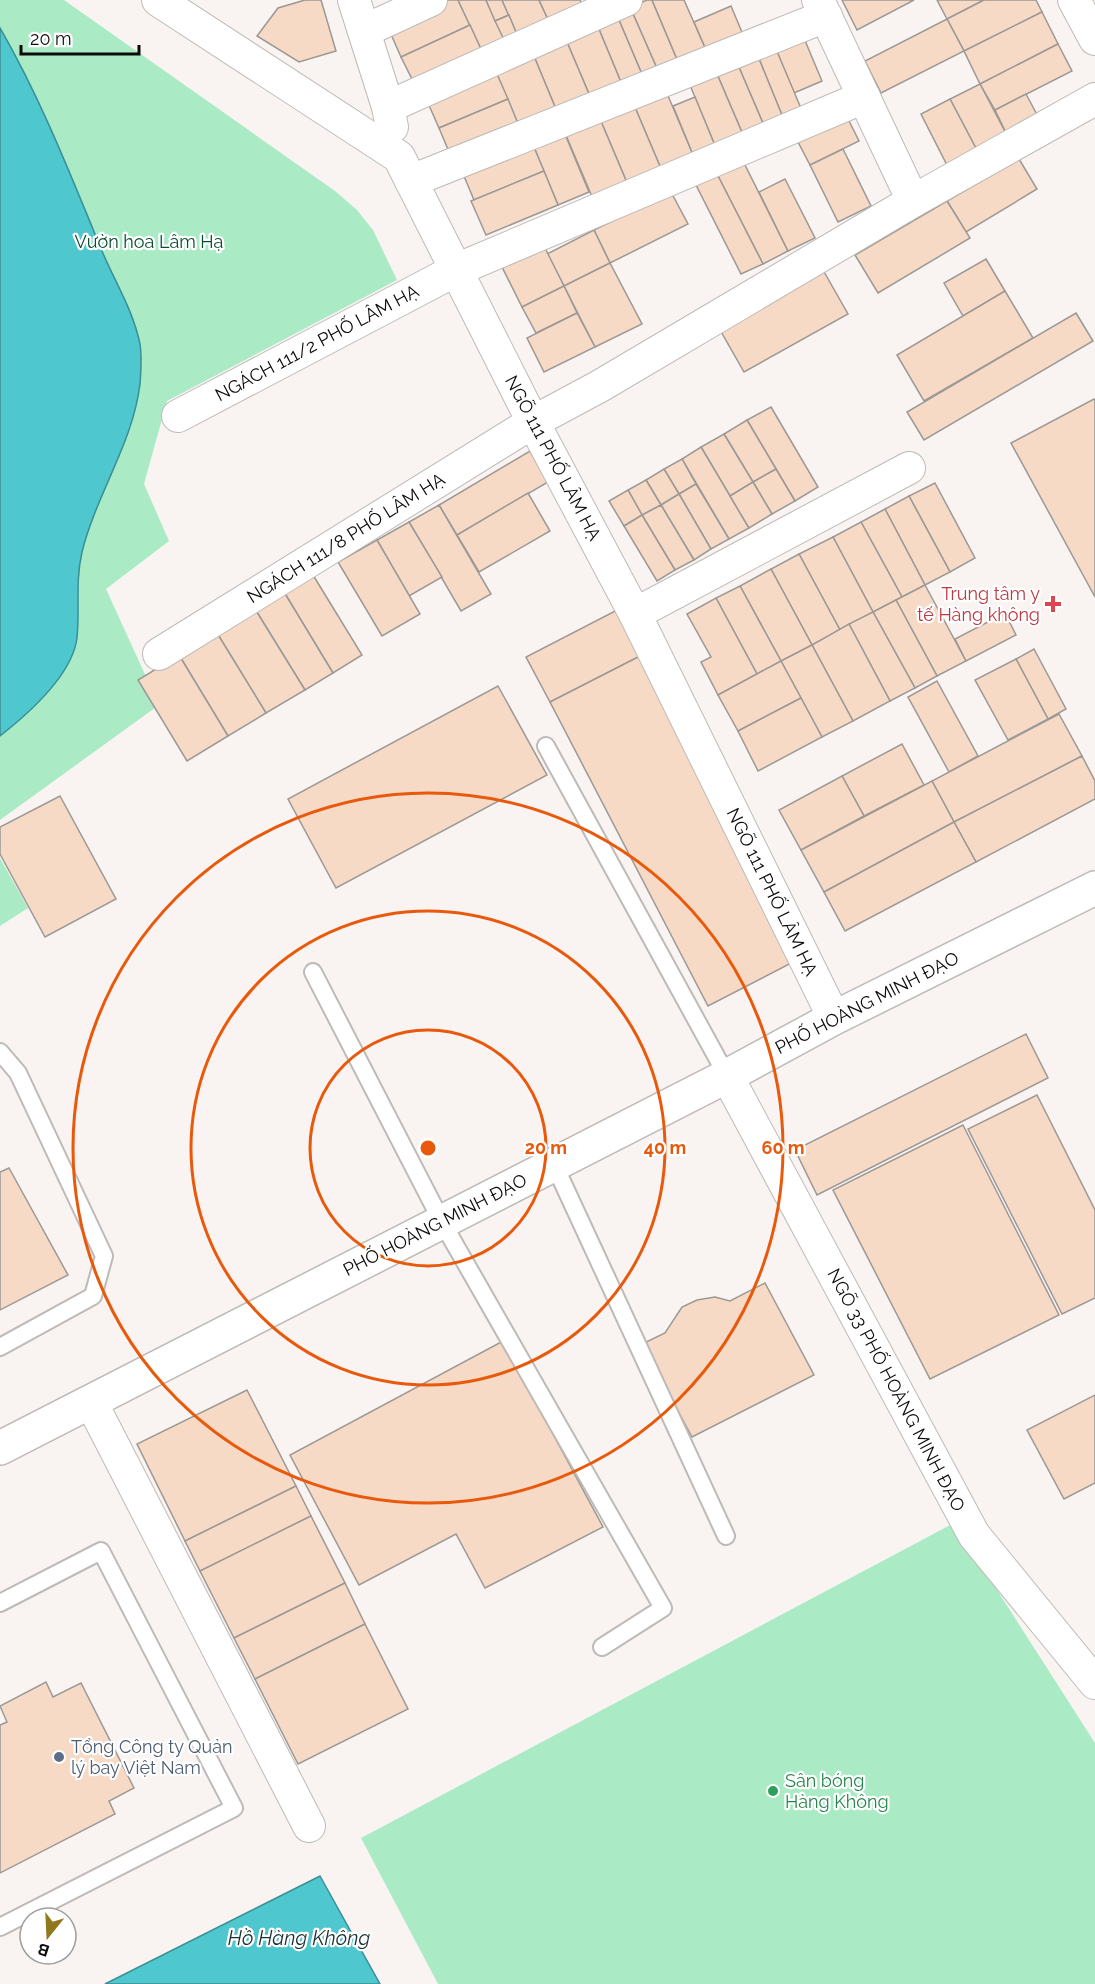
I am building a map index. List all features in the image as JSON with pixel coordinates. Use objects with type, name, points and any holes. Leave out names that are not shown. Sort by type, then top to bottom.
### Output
[{"type":"street","points":[[158,0],[405,169],[822,8],[913,201]]},
{"type":"street","name":"NGÕ 111 PHỐ LÂM HẠ","points":[[354,0],[405,169],[533,422],[635,614],[834,1018]]},
{"type":"street","points":[[364,31],[431,0]]},
{"type":"street","points":[[388,107],[626,0]]},
{"type":"street","points":[[1074,0],[1095,39]]},
{"type":"street","name":"NGÁCH 111/2 PHỐ LÂM HẠ","points":[[178,416],[456,270],[864,97]]},
{"type":"street","name":"NGÁCH 111/8 PHỐ LÂM HẠ","points":[[159,654],[533,422],[600,386],[913,201],[1095,99]]},
{"type":"street","points":[[635,614],[909,468]]},
{"type":"street","name":"PHỐ HOÀNG MINH ĐẠO","points":[[0,1448],[727,1076],[834,1018],[1095,888]]},
{"type":"street","name":"NGÕ 33 PHỐ HOÀNG MINH ĐẠO","points":[[727,1076],[974,1535],[1095,1683]]},
{"type":"street","points":[[91,1402],[309,1826]]},
{"type":"lane","points":[[546,746],[727,1076]]},
{"type":"lane","points":[[313,972],[442,1222],[663,1608],[602,1647]]},
{"type":"lane","points":[[0,1052],[18,1073],[104,1256],[93,1296],[0,1347]]},
{"type":"lane","points":[[554,1164],[726,1536]]},
{"type":"lane","points":[[0,1603],[101,1551],[234,1808],[0,1927]]},
{"type":"green space","name":"Vườn hoa Lâm Hạ","points":[[0,0],[64,0],[335,191],[357,210],[373,230],[397,280],[167,401],[144,484],[169,541],[106,589],[159,705],[0,820]]},
{"type":"green space","points":[[0,858],[28,908],[0,926]]},
{"type":"green space","name":"Sân bóng Hàng Không","points":[[954,1523],[1095,1743],[1095,1984],[438,1984],[361,1838]]},
{"type":"water","points":[[0,28],[42,110],[128,308],[137,332],[141,359],[140,384],[130,427],[96,510],[82,552],[79,574],[78,627],[73,652],[67,666],[47,693],[0,736]]},
{"type":"water","name":"Hồ Hàng Không","points":[[320,1876],[380,1984],[105,1984]]},
{"type":"building","points":[[305,0],[321,0],[336,51],[299,62],[257,36],[278,8]]},
{"type":"building","points":[[438,0],[458,0],[470,25],[401,57],[386,23]]},
{"type":"building","points":[[458,0],[486,0],[508,48],[485,58]]},
{"type":"building","points":[[486,0],[502,0],[509,15],[495,21]]},
{"type":"building","points":[[502,0],[539,0],[552,28],[520,42]]},
{"type":"building","points":[[539,0],[580,0],[586,12],[552,28]]},
{"type":"building","points":[[652,0],[679,64],[659,73],[630,7]]},
{"type":"building","points":[[652,0],[684,0],[707,52],[679,64]]},
{"type":"building","points":[[842,0],[914,0],[857,30]]},
{"type":"building","points":[[937,0],[984,0],[947,19]]},
{"type":"building","points":[[984,0],[1036,0],[1042,12],[964,51],[947,19]]},
{"type":"building","points":[[731,6],[744,37],[707,52],[694,22]]},
{"type":"building","points":[[630,7],[659,73],[644,79],[616,13]]},
{"type":"building","points":[[1042,12],[1058,44],[980,84],[964,51]]},
{"type":"building","points":[[616,13],[644,79],[623,87],[596,22]]},
{"type":"building","points":[[509,15],[520,42],[508,48],[495,21]]},
{"type":"building","points":[[947,19],[964,51],[881,93],[865,61]]},
{"type":"building","points":[[596,22],[623,87],[592,101],[564,35]]},
{"type":"building","points":[[470,25],[485,58],[417,89],[401,57]]},
{"type":"building","points":[[801,31],[822,81],[794,93],[773,42]]},
{"type":"building","points":[[564,35],[592,101],[558,114],[531,49]]},
{"type":"building","points":[[773,42],[803,113],[784,120],[755,49]]},
{"type":"building","points":[[1058,44],[1072,71],[995,110],[980,84]]},
{"type":"building","points":[[531,49],[558,114],[521,131],[493,65]]},
{"type":"building","points":[[755,49],[784,120],[765,128],[735,58]]},
{"type":"building","points":[[735,58],[765,128],[744,137],[714,67]]},
{"type":"building","points":[[493,65],[508,99],[439,128],[424,94]]},
{"type":"building","points":[[714,67],[744,137],[716,148],[687,78]]},
{"type":"building","points":[[980,84],[1010,141],[980,156],[950,99]]},
{"type":"building","points":[[666,91],[694,157],[662,171],[634,105]]},
{"type":"building","points":[[1026,94],[1042,124],[1010,141],[995,110]]},
{"type":"building","points":[[695,97],[716,148],[694,157],[673,106]]},
{"type":"building","points":[[508,99],[521,131],[452,159],[439,128]]},
{"type":"building","points":[[950,99],[980,156],[950,171],[921,114]]},
{"type":"building","points":[[634,105],[662,171],[628,185],[600,119]]},
{"type":"building","points":[[845,113],[859,141],[810,165],[796,138]]},
{"type":"building","points":[[600,119],[628,185],[593,199],[565,133]]},
{"type":"building","points":[[562,127],[589,192],[558,205],[531,140]]},
{"type":"building","points":[[531,140],[544,171],[474,200],[461,169]]},
{"type":"building","points":[[843,149],[871,206],[838,222],[810,165]]},
{"type":"building","points":[[741,157],[788,251],[763,264],[715,170]]},
{"type":"building","points":[[1019,159],[1037,189],[966,232],[947,201]]},
{"type":"building","points":[[715,170],[763,264],[741,274],[694,181]]},
{"type":"building","points":[[544,171],[558,205],[486,235],[471,201]]},
{"type":"building","points":[[785,179],[815,238],[788,251],[759,192]]},
{"type":"building","points":[[671,192],[688,224],[610,263],[594,230]]},
{"type":"building","points":[[947,201],[970,238],[878,293],[855,255]]},
{"type":"building","points":[[594,230],[610,263],[564,286],[547,254]]},
{"type":"building","points":[[543,244],[564,286],[522,307],[501,265]]},
{"type":"building","points":[[986,259],[1005,291],[963,316],[944,283]]},
{"type":"building","points":[[610,263],[642,324],[595,347],[564,286]]},
{"type":"building","points":[[823,270],[848,314],[744,372],[719,328]]},
{"type":"building","points":[[564,286],[577,313],[536,333],[522,307]]},
{"type":"building","points":[[1005,291],[1033,338],[924,401],[897,355]]},
{"type":"building","points":[[577,313],[595,347],[544,372],[527,338]]},
{"type":"building","points":[[1076,313],[1093,341],[924,440],[907,412]]},
{"type":"building","points":[[1094,399],[1095,401],[1095,597],[1011,443]]},
{"type":"building","points":[[771,407],[818,487],[795,501],[747,420]]},
{"type":"building","points":[[747,420],[776,469],[753,482],[724,434]]},
{"type":"building","points":[[724,434],[753,482],[730,496],[701,447]]},
{"type":"building","points":[[701,447],[749,528],[729,539],[682,459]]},
{"type":"building","points":[[530,451],[548,482],[457,535],[439,505]]},
{"type":"building","points":[[682,459],[696,484],[679,494],[664,469]]},
{"type":"building","points":[[664,469],[679,494],[661,505],[646,480]]},
{"type":"building","points":[[776,469],[795,501],[772,514],[753,482]]},
{"type":"building","points":[[646,480],[661,505],[642,515],[628,490]]},
{"type":"building","points":[[753,482],[772,514],[749,528],[730,496]]},
{"type":"building","points":[[935,483],[975,558],[950,572],[909,496]]},
{"type":"building","points":[[696,484],[729,539],[711,549],[679,494]]},
{"type":"building","points":[[628,490],[642,515],[624,526],[609,501]]},
{"type":"building","points":[[528,493],[550,531],[479,572],[457,535]]},
{"type":"building","points":[[679,494],[711,549],[694,560],[661,505]]},
{"type":"building","points":[[909,496],[950,572],[925,585],[885,509]]},
{"type":"building","points":[[439,505],[491,594],[461,611],[409,522]]},
{"type":"building","points":[[661,505],[694,560],[675,570],[642,515]]},
{"type":"building","points":[[885,509],[925,585],[902,597],[861,522]]},
{"type":"building","points":[[642,515],[675,570],[657,581],[624,526]]},
{"type":"building","points":[[409,522],[442,577],[409,596],[377,540]]},
{"type":"building","points":[[861,522],[902,597],[873,612],[833,537]]},
{"type":"building","points":[[833,537],[873,612],[840,630],[799,554]]},
{"type":"building","points":[[377,540],[420,614],[382,636],[338,562]]},
{"type":"building","points":[[799,554],[840,630],[812,645],[771,569]]},
{"type":"building","points":[[771,569],[812,645],[781,661],[740,586]]},
{"type":"building","points":[[313,575],[362,655],[333,673],[284,592]]},
{"type":"building","points":[[925,585],[966,661],[937,676],[896,600]]},
{"type":"building","points":[[740,586],[781,661],[757,674],[716,598]]},
{"type":"building","points":[[284,592],[333,673],[305,690],[255,609]]},
{"type":"building","points":[[716,598],[757,674],[718,695],[701,662],[711,657],[687,614]]},
{"type":"building","points":[[896,600],[937,676],[915,688],[873,612]]},
{"type":"building","points":[[255,609],[305,690],[266,713],[217,633]]},
{"type":"building","points":[[619,609],[642,655],[550,702],[526,657]]},
{"type":"building","points":[[873,612],[915,688],[890,701],[849,624]]},
{"type":"building","points":[[1005,613],[1016,635],[966,661],[955,639]]},
{"type":"building","points":[[849,624],[890,701],[853,721],[812,645]]},
{"type":"building","points":[[217,633],[266,713],[228,736],[179,655]]},
{"type":"building","points":[[812,645],[853,721],[822,737],[781,661]]},
{"type":"building","points":[[1034,649],[1066,709],[1048,719],[1016,659]]},
{"type":"building","points":[[179,655],[228,736],[187,761],[138,680]]},
{"type":"building","points":[[642,655],[799,959],[708,1006],[550,702]]},
{"type":"building","points":[[1016,659],[1048,719],[1008,740],[975,680]]},
{"type":"building","points":[[781,661],[801,698],[738,731],[718,695]]},
{"type":"building","points":[[937,681],[978,756],[949,772],[908,697]]},
{"type":"building","points":[[498,686],[547,775],[336,888],[288,799]]},
{"type":"building","points":[[801,698],[822,737],[758,771],[738,731]]},
{"type":"building","points":[[1059,714],[1082,756],[954,822],[932,781]]},
{"type":"building","points":[[902,744],[924,785],[864,816],[842,776]]},
{"type":"building","points":[[1082,756],[1095,781],[1095,799],[976,862],[954,822]]},
{"type":"building","points":[[842,776],[864,816],[801,850],[779,810]]},
{"type":"building","points":[[932,781],[954,822],[824,892],[801,850]]},
{"type":"building","points":[[60,796],[116,899],[45,937],[0,854],[0,827]]},
{"type":"building","points":[[954,822],[976,862],[845,931],[824,892]]},
{"type":"building","points":[[1026,1034],[1048,1078],[817,1195],[795,1150]]},
{"type":"building","points":[[1037,1095],[1095,1210],[1095,1298],[1062,1314],[968,1129]]},
{"type":"building","points":[[963,1125],[1059,1315],[930,1379],[833,1190]]},
{"type":"building","points":[[9,1168],[68,1275],[0,1310],[0,1172]]},
{"type":"building","points":[[765,1283],[814,1375],[692,1437],[642,1344],[665,1333],[682,1307],[697,1300],[715,1297],[730,1301]]},
{"type":"building","points":[[503,1341],[603,1527],[485,1588],[456,1534],[359,1585],[290,1455]]},
{"type":"building","points":[[247,1390],[296,1486],[185,1541],[137,1444]]},
{"type":"building","points":[[1095,1395],[1095,1483],[1064,1499],[1027,1430]]},
{"type":"building","points":[[296,1486],[311,1516],[200,1571],[185,1541]]},
{"type":"building","points":[[311,1516],[345,1583],[234,1638],[200,1571]]},
{"type":"building","points":[[345,1583],[365,1624],[255,1679],[234,1638]]},
{"type":"building","points":[[365,1624],[408,1709],[298,1764],[255,1679]]},
{"type":"building","name":"Tổng Công ty Quản lý bay Việt Nam","points":[[46,1682],[53,1697],[81,1683],[134,1788],[109,1801],[115,1814],[0,1873],[0,1725],[7,1722],[0,1706]]},
{"type":"place","name":"Trung tâm y tế Hàng không","points":[[1053,604]]},
{"type":"place","name":"Tổng Công ty Quản lý bay Việt Nam","points":[[59,1757]]},
{"type":"place","name":"Sân bóng Hàng Không","points":[[773,1791]]}]
